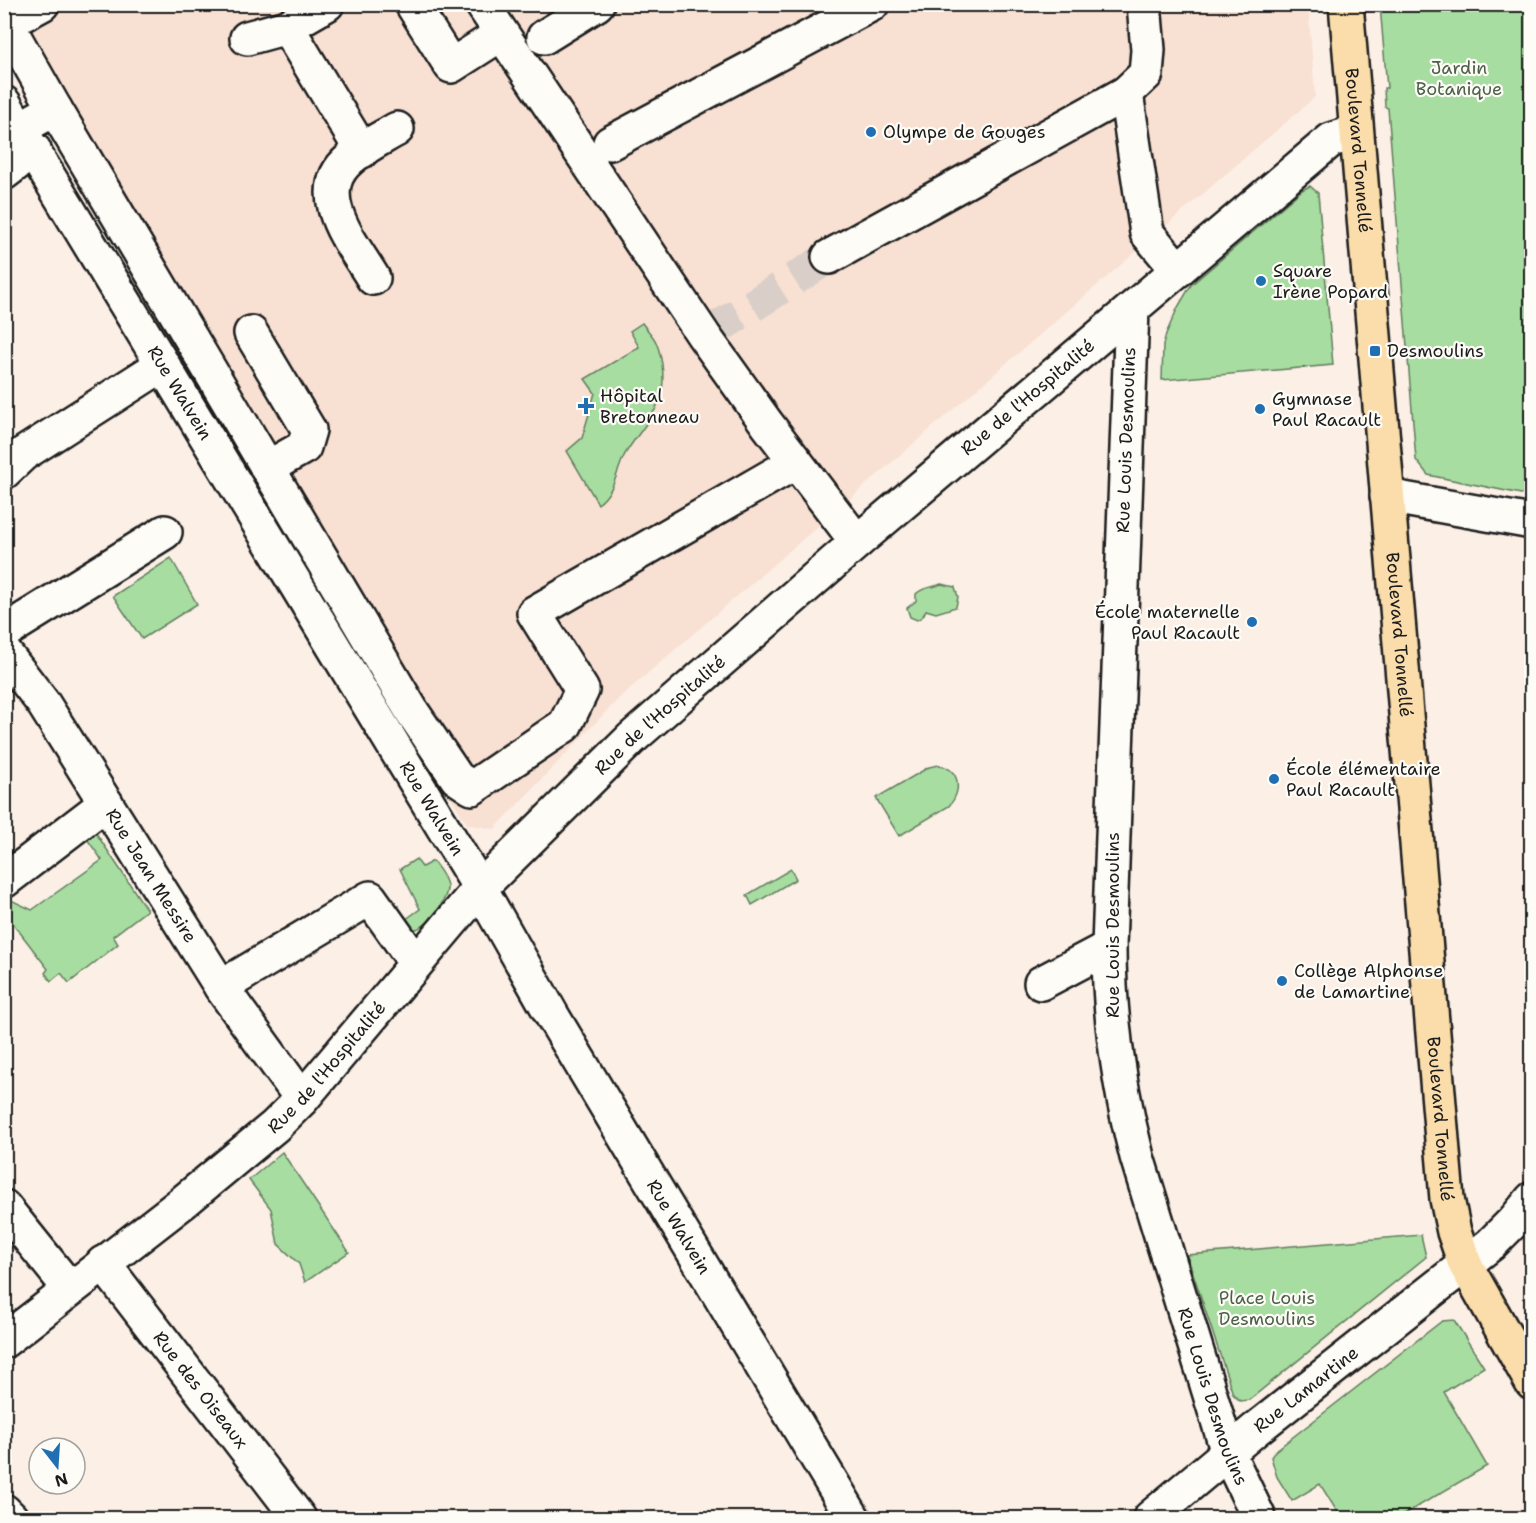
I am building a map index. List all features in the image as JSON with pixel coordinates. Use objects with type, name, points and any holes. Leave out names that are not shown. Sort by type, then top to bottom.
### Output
[{"type":"main road","name":"Boulevard Tonnellé","points":[[1346,4],[1447,1199],[1454,1232],[1465,1264],[1532,1383]]},
{"type":"street","points":[[42,4],[6,21],[55,110],[413,713],[457,778],[472,788],[565,725],[582,690],[534,613],[796,462]]},
{"type":"street","points":[[247,38],[287,27],[327,4]]},
{"type":"street","points":[[412,4],[450,66],[523,42],[597,4]]},
{"type":"street","points":[[482,4],[523,42],[597,151],[708,334],[767,424],[857,542]]},
{"type":"street","points":[[597,151],[872,4]]},
{"type":"street","points":[[829,257],[1126,93],[1146,74],[1148,50],[1144,4]]},
{"type":"street","points":[[287,27],[362,151]]},
{"type":"street","points":[[1126,93],[1147,233],[1178,270]]},
{"type":"street","points":[[4,173],[20,128],[55,110]]},
{"type":"street","name":"Rue Walvein","points":[[20,128],[480,888],[558,1027],[852,1518]]},
{"type":"street","points":[[373,278],[339,221],[331,197],[337,174],[350,159],[397,129]]},
{"type":"street","name":"Rue de l'Hospitalité","points":[[4,1341],[182,1203],[275,1126],[303,1099],[480,888],[627,743],[857,542],[1331,140],[1356,132]]},
{"type":"street","name":"Rue Louis Desmoulins","points":[[1132,309],[1109,947],[1113,1040],[1124,1108],[1123,1160],[1228,1454],[1259,1518]]},
{"type":"street","points":[[251,333],[309,430],[304,447],[267,468]]},
{"type":"street","points":[[4,472],[23,454],[162,365]]},
{"type":"street","points":[[1387,496],[1532,522]]},
{"type":"street","points":[[4,632],[165,532]]},
{"type":"street","name":"Rue Jean Messire","points":[[4,652],[43,703],[221,987],[303,1099]]},
{"type":"street","points":[[4,881],[106,803]]},
{"type":"street","points":[[221,987],[370,898],[417,963]]},
{"type":"street","points":[[1041,983],[1109,947]]},
{"type":"street","name":"Rue Lamartine","points":[[1150,1518],[1491,1244],[1514,1221],[1532,1198]]},
{"type":"street","points":[[4,1207],[70,1289]]},
{"type":"street","name":"Rue des Oiseaux","points":[[103,1263],[299,1518]]},
{"type":"street","points":[[4,1511],[11,1518]]},
{"type":"shaded area","name":"Hôpital Bretonneau","points":[[4,5],[1308,5],[1315,97],[620,697],[494,829],[467,824],[41,116],[5,55]]},
{"type":"green space","name":"Jardin Botanique","points":[[1380,5],[1531,5],[1531,496],[1428,475],[1416,460],[1388,108],[1385,107],[1384,88],[1387,88]]},
{"type":"green space","name":"Square Irène Popard","points":[[1310,186],[1318,193],[1333,365],[1162,380],[1163,345],[1166,334],[1191,285],[1302,190]]},
{"type":"green space","points":[[642,323],[655,339],[660,356],[663,372],[661,394],[652,415],[624,456],[608,494],[598,504],[567,451],[582,438],[595,393],[585,379],[639,347],[630,331]]},
{"type":"green space","points":[[171,558],[197,604],[142,639],[113,596]]},
{"type":"green space","points":[[941,584],[955,587],[958,597],[956,607],[936,613],[926,610],[917,620],[910,617],[907,608],[916,601],[916,594],[921,590]]},
{"type":"green space","points":[[939,765],[952,771],[955,776],[957,788],[953,800],[949,806],[899,836],[876,798],[929,767]]},
{"type":"green space","points":[[96,833],[147,910],[113,936],[118,944],[69,983],[61,973],[51,981],[45,973],[48,969],[5,913],[5,902],[9,899],[32,910],[102,860],[87,839]]},
{"type":"green space","points":[[416,859],[422,867],[433,861],[443,876],[447,892],[440,907],[422,927],[409,929],[402,922],[420,909],[400,869]]},
{"type":"green space","points":[[791,869],[796,879],[752,905],[747,895]]},
{"type":"green space","points":[[282,1152],[349,1252],[305,1282],[299,1264],[278,1244],[271,1209],[249,1180]]},
{"type":"green space","name":"Place Louis Desmoulins","points":[[1421,1235],[1426,1257],[1249,1400],[1240,1401],[1233,1394],[1187,1255]]},
{"type":"green space","points":[[1454,1320],[1484,1367],[1444,1392],[1487,1466],[1398,1518],[1341,1518],[1320,1484],[1292,1501],[1277,1477],[1271,1457],[1275,1451],[1442,1321]]},
{"type":"tunnel","points":[[711,332],[829,257]]},
{"type":"place","name":"Olympe de Gouges","points":[[871,132]]},
{"type":"place","name":"Square Irène Popard","points":[[1261,281]]},
{"type":"place","name":"Desmoulins","points":[[1375,351]]},
{"type":"place","name":"Hôpital Bretonneau","points":[[586,406]]},
{"type":"place","name":"Gymnase Paul Racault","points":[[1260,409]]},
{"type":"place","name":"École maternelle Paul Racault","points":[[1252,622]]},
{"type":"place","name":"École élémentaire Paul Racault","points":[[1274,779]]},
{"type":"place","name":"Collège Alphonse de Lamartine","points":[[1282,981]]}]
